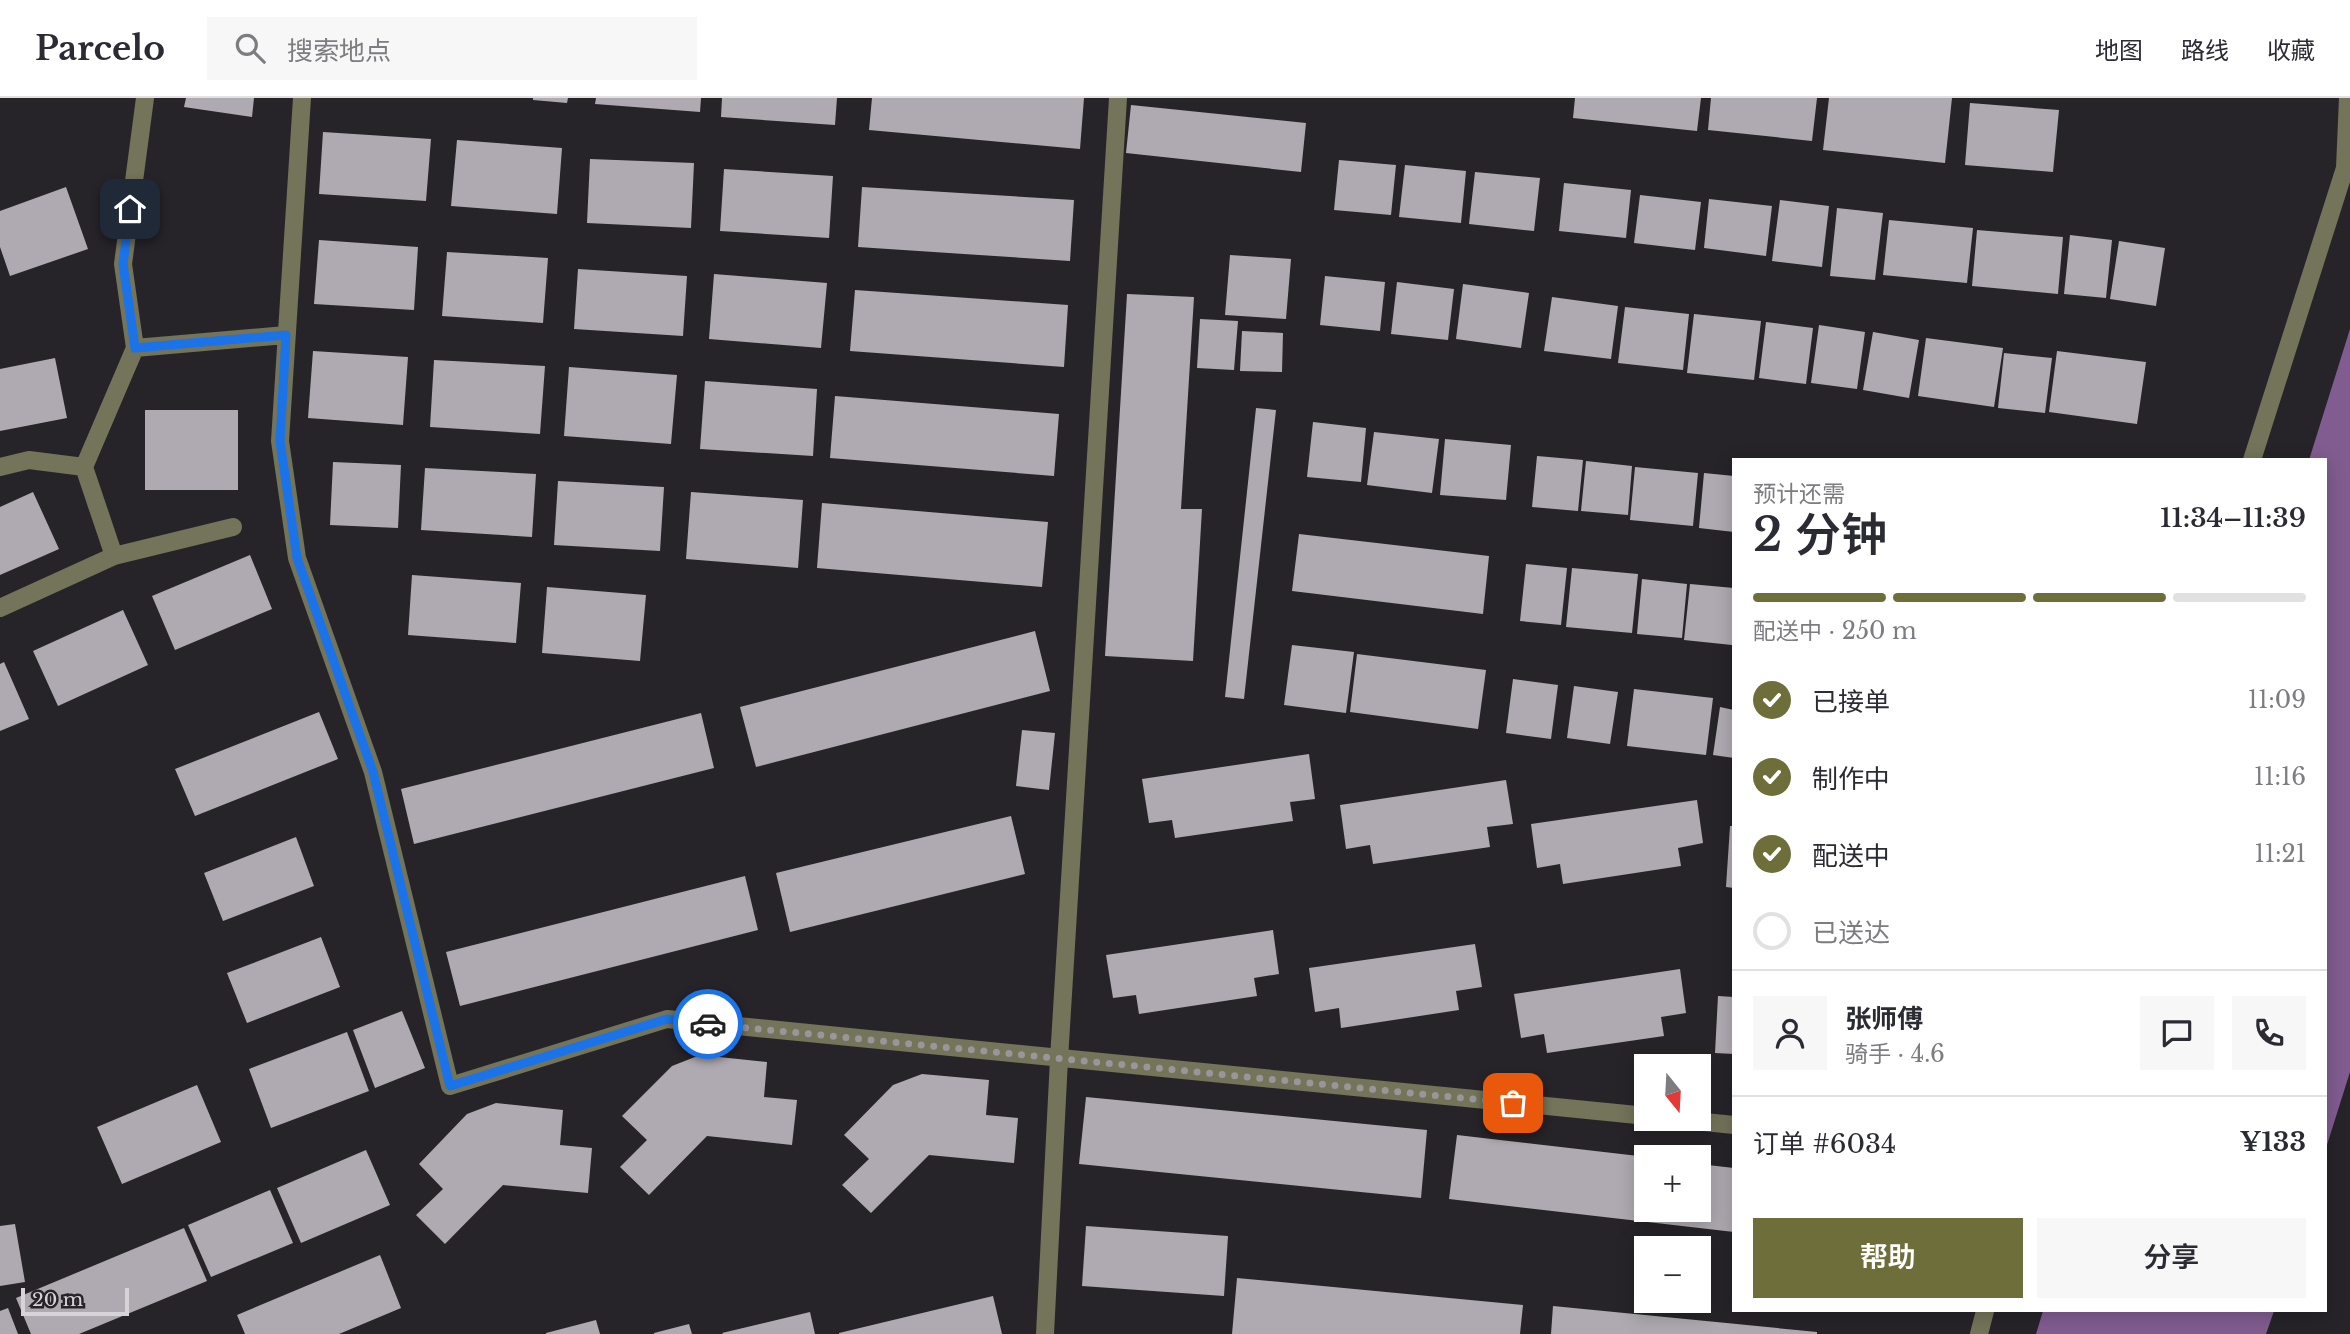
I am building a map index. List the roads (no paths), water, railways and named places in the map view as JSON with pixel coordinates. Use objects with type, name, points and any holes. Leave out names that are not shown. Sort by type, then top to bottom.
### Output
[{"type":"street","points":[[114,556],[84,467],[135,348],[123,264],[145,98]]},
{"type":"street","points":[[302,98],[280,441],[297,558],[373,772],[450,1086],[667,1019],[1634,1115]]},
{"type":"street","points":[[1045,1334],[1059,1059],[1118,98]]},
{"type":"street","points":[[2253,458],[2346,167],[2348,98]]},
{"type":"street","points":[[135,348],[286,335]]},
{"type":"street","points":[[0,467],[29,460],[84,467]]},
{"type":"street","points":[[0,608],[114,556],[233,527]]},
{"type":"street","points":[[1712,1123],[1732,1125]]},
{"type":"street","points":[[1979,1334],[1985,1312]]}]
